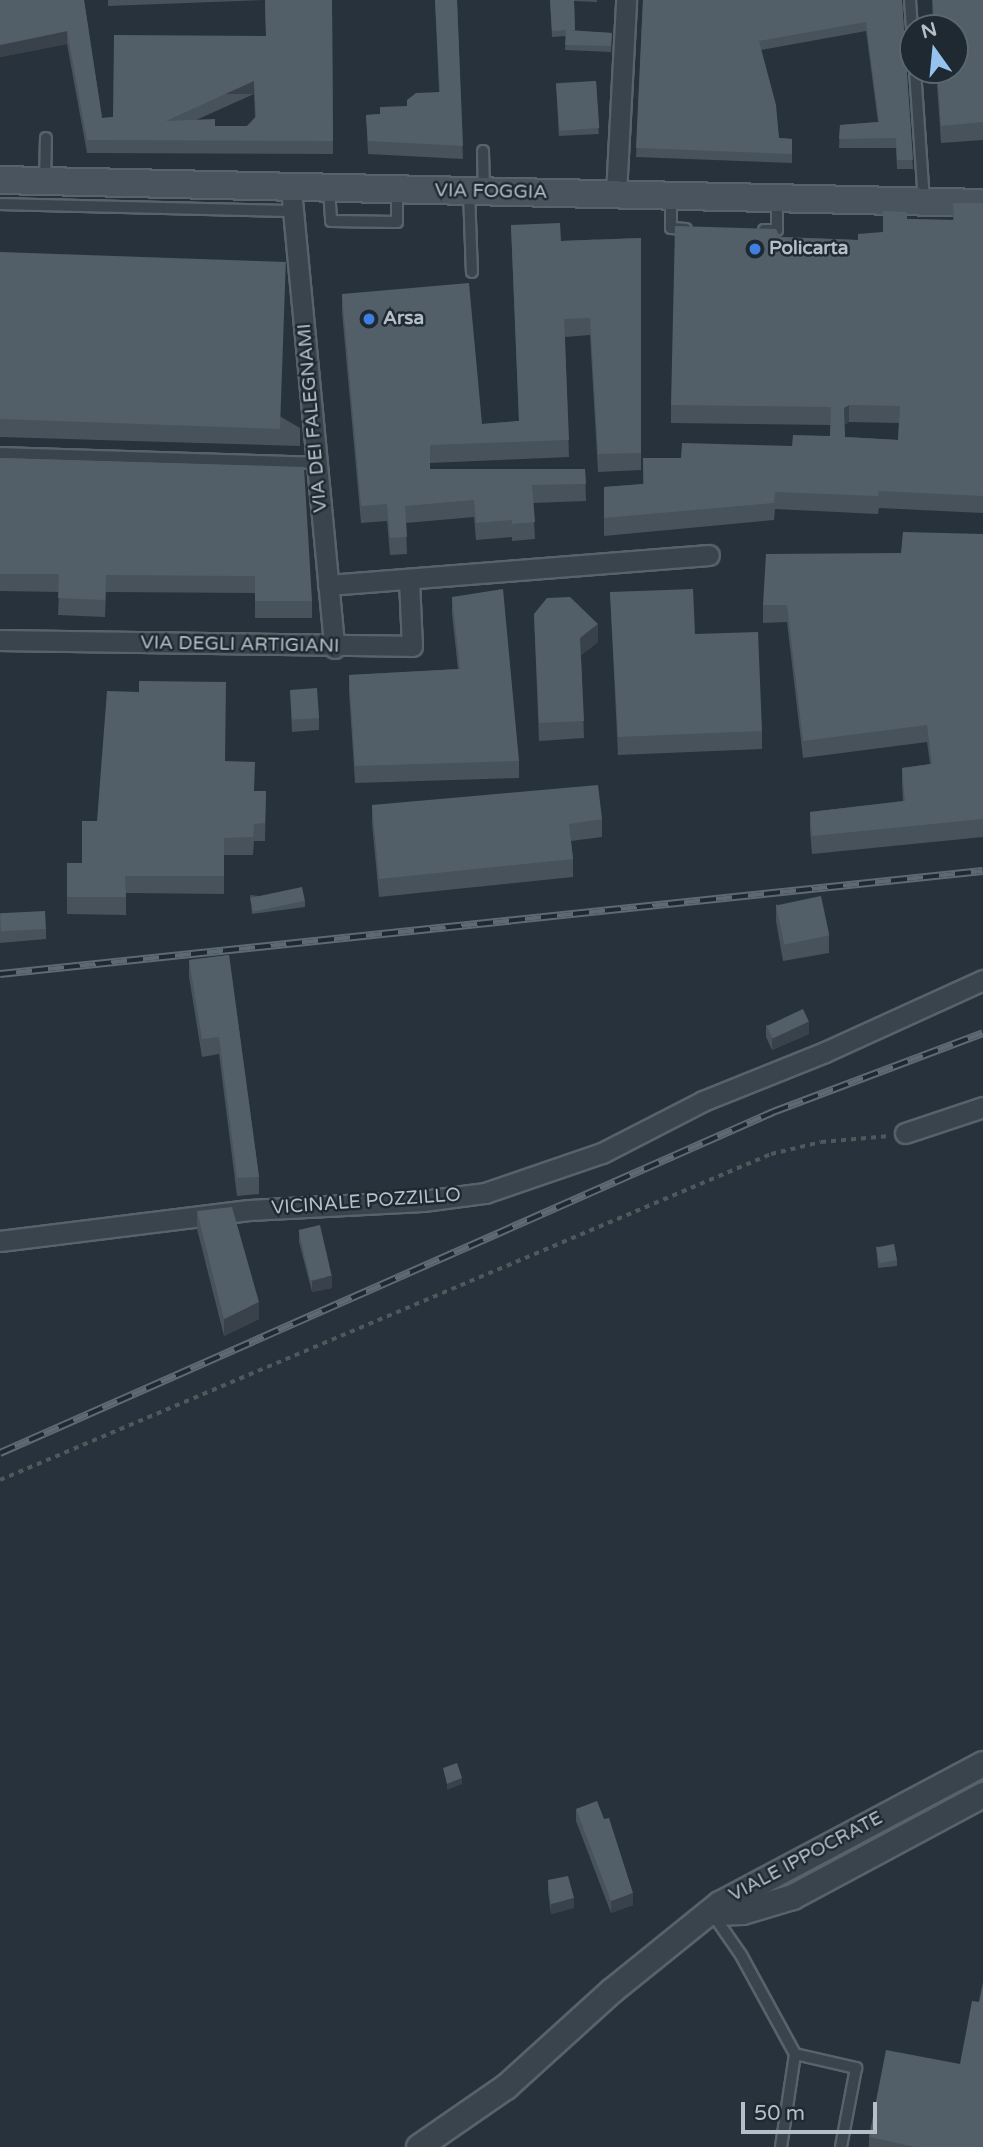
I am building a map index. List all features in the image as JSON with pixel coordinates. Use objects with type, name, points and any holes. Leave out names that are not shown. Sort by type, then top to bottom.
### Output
[{"type":"main road","name":"VIA FOGGIA","points":[[0,180],[46,181],[292,200],[329,189],[983,203]]},
{"type":"street","points":[[616,194],[626,0]]},
{"type":"street","name":"VIA DEI FALEGNAMI","points":[[292,200],[334,648]]},
{"type":"street","points":[[328,585],[709,555]]},
{"type":"street","name":"VIA DEGLI ARTIGIANI","points":[[0,640],[334,648],[412,646],[410,579]]},
{"type":"street","name":"VICINALE POZZILLO","points":[[0,1241],[236,1211],[423,1201],[485,1193],[602,1153],[703,1101],[825,1052],[983,979]]},
{"type":"street","points":[[905,1133],[983,1107]]},
{"type":"street","name":"VIALE IPPOCRATE","points":[[711,1913],[733,1895],[983,1763]]},
{"type":"street","name":"VIALE IPPOCRATE","points":[[711,1913],[743,1912],[793,1898],[983,1795]]},
{"type":"street","points":[[419,2147],[506,2087],[667,1943],[711,1913]]},
{"type":"lane","points":[[916,84],[924,201]]},
{"type":"lane","points":[[46,138],[46,181]]},
{"type":"lane","points":[[472,272],[477,192],[483,151]]},
{"type":"lane","points":[[671,195],[671,228],[698,229]]},
{"type":"lane","points":[[751,230],[777,230],[777,198]]},
{"type":"lane","points":[[0,204],[292,200]]},
{"type":"lane","points":[[0,453],[317,463]]},
{"type":"lane","points":[[711,1913],[741,1955],[795,2054],[781,2147]]},
{"type":"lane","points":[[795,2054],[856,2068],[841,2147]]},
{"type":"path","points":[[0,1480],[771,1154],[821,1142],[905,1133]]},
{"type":"building","points":[[0,0],[84,0],[102,118],[113,117],[114,35],[266,36],[265,0],[332,0],[333,141],[87,140],[67,31],[0,45]],"holes":[[[254,81],[256,117],[247,126],[215,126],[215,119],[166,121]]]},
{"type":"building","points":[[435,0],[457,0],[463,146],[368,141],[366,115],[380,114],[380,107],[407,106],[407,100],[416,93],[440,92]]},
{"type":"building","points":[[550,0],[574,0],[575,30],[568,30],[612,33],[611,46],[565,45],[566,30],[552,31]]},
{"type":"building","points":[[643,0],[902,0],[903,14],[899,14],[899,84],[908,84],[913,160],[897,160],[896,138],[839,139],[840,125],[879,122],[866,22],[759,41],[776,105],[779,138],[792,139],[792,154],[636,148]]},
{"type":"building","points":[[933,0],[983,0],[983,122],[941,126],[938,84],[969,84],[969,14],[934,14]]},
{"type":"building","points":[[596,81],[599,128],[559,131],[556,84]]},
{"type":"building","points":[[953,203],[983,203],[983,496],[879,491],[878,496],[775,492],[774,503],[604,518],[604,487],[644,484],[643,458],[681,458],[682,443],[792,446],[793,435],[830,436],[831,407],[671,405],[675,226],[776,229],[780,237],[858,240],[858,234],[883,232],[883,211],[907,212],[907,219],[954,220]],"holes":[[[849,405],[900,406],[898,440],[845,437],[844,408]]]},
{"type":"building","points":[[560,223],[561,241],[641,238],[641,453],[598,454],[590,318],[564,319],[569,440],[430,445],[430,469],[585,469],[586,484],[532,485],[535,522],[512,524],[512,520],[476,523],[474,500],[405,506],[407,537],[390,538],[387,504],[361,506],[342,294],[469,283],[482,424],[519,421],[511,225]]},
{"type":"building","points":[[0,252],[286,262],[280,429],[0,419]]},
{"type":"building","points":[[0,458],[304,467],[312,601],[255,601],[255,576],[106,575],[105,600],[58,598],[59,574],[0,574]]},
{"type":"building","points":[[903,532],[983,534],[983,819],[812,836],[810,812],[905,801],[902,768],[932,764],[927,725],[803,741],[787,605],[763,605],[766,554],[901,553]]},
{"type":"building","points":[[503,589],[519,761],[355,766],[349,675],[460,669],[452,597]]},
{"type":"building","points":[[693,589],[695,634],[758,632],[762,731],[618,737],[610,592]]},
{"type":"building","points":[[570,597],[598,624],[580,638],[584,721],[539,723],[534,614],[547,598]]},
{"type":"building","points":[[139,681],[226,682],[225,761],[255,762],[254,791],[266,791],[265,823],[254,824],[253,837],[224,838],[224,876],[125,876],[126,897],[67,897],[67,863],[82,863],[82,821],[97,821],[107,691],[139,692]]},
{"type":"building","points":[[317,688],[319,718],[292,720],[290,690]]},
{"type":"building","points":[[598,785],[602,819],[569,824],[573,859],[379,879],[372,805]]},
{"type":"building","points":[[302,887],[305,901],[253,912],[250,898]]},
{"type":"building","points":[[821,896],[829,935],[784,945],[776,906]]},
{"type":"building","points":[[45,911],[46,929],[1,931],[0,913]]},
{"type":"building","points":[[229,955],[259,1177],[237,1178],[219,1037],[202,1039],[189,960]]},
{"type":"building","points":[[803,1009],[809,1022],[773,1039],[767,1026]]},
{"type":"building","points":[[232,1207],[259,1302],[224,1319],[197,1211]]},
{"type":"building","points":[[320,1225],[332,1276],[310,1281],[299,1230]]},
{"type":"building","points":[[894,1244],[897,1260],[879,1263],[876,1247]]},
{"type":"building","points":[[457,1763],[462,1778],[447,1784],[443,1768]]},
{"type":"building","points":[[597,1801],[604,1819],[609,1818],[633,1893],[611,1901],[576,1809]]},
{"type":"building","points":[[568,1876],[574,1898],[551,1904],[548,1880]]},
{"type":"building","points":[[983,1982],[983,2147],[915,2147],[869,2137],[886,2050],[960,2064],[972,2001],[979,2002]]},
{"type":"railway","points":[[0,974],[983,871]]},
{"type":"railway","points":[[0,1453],[773,1112],[983,1033]]},
{"type":"place","name":"Policarta","points":[[755,249]]},
{"type":"place","name":"Arsa","points":[[369,319]]}]
